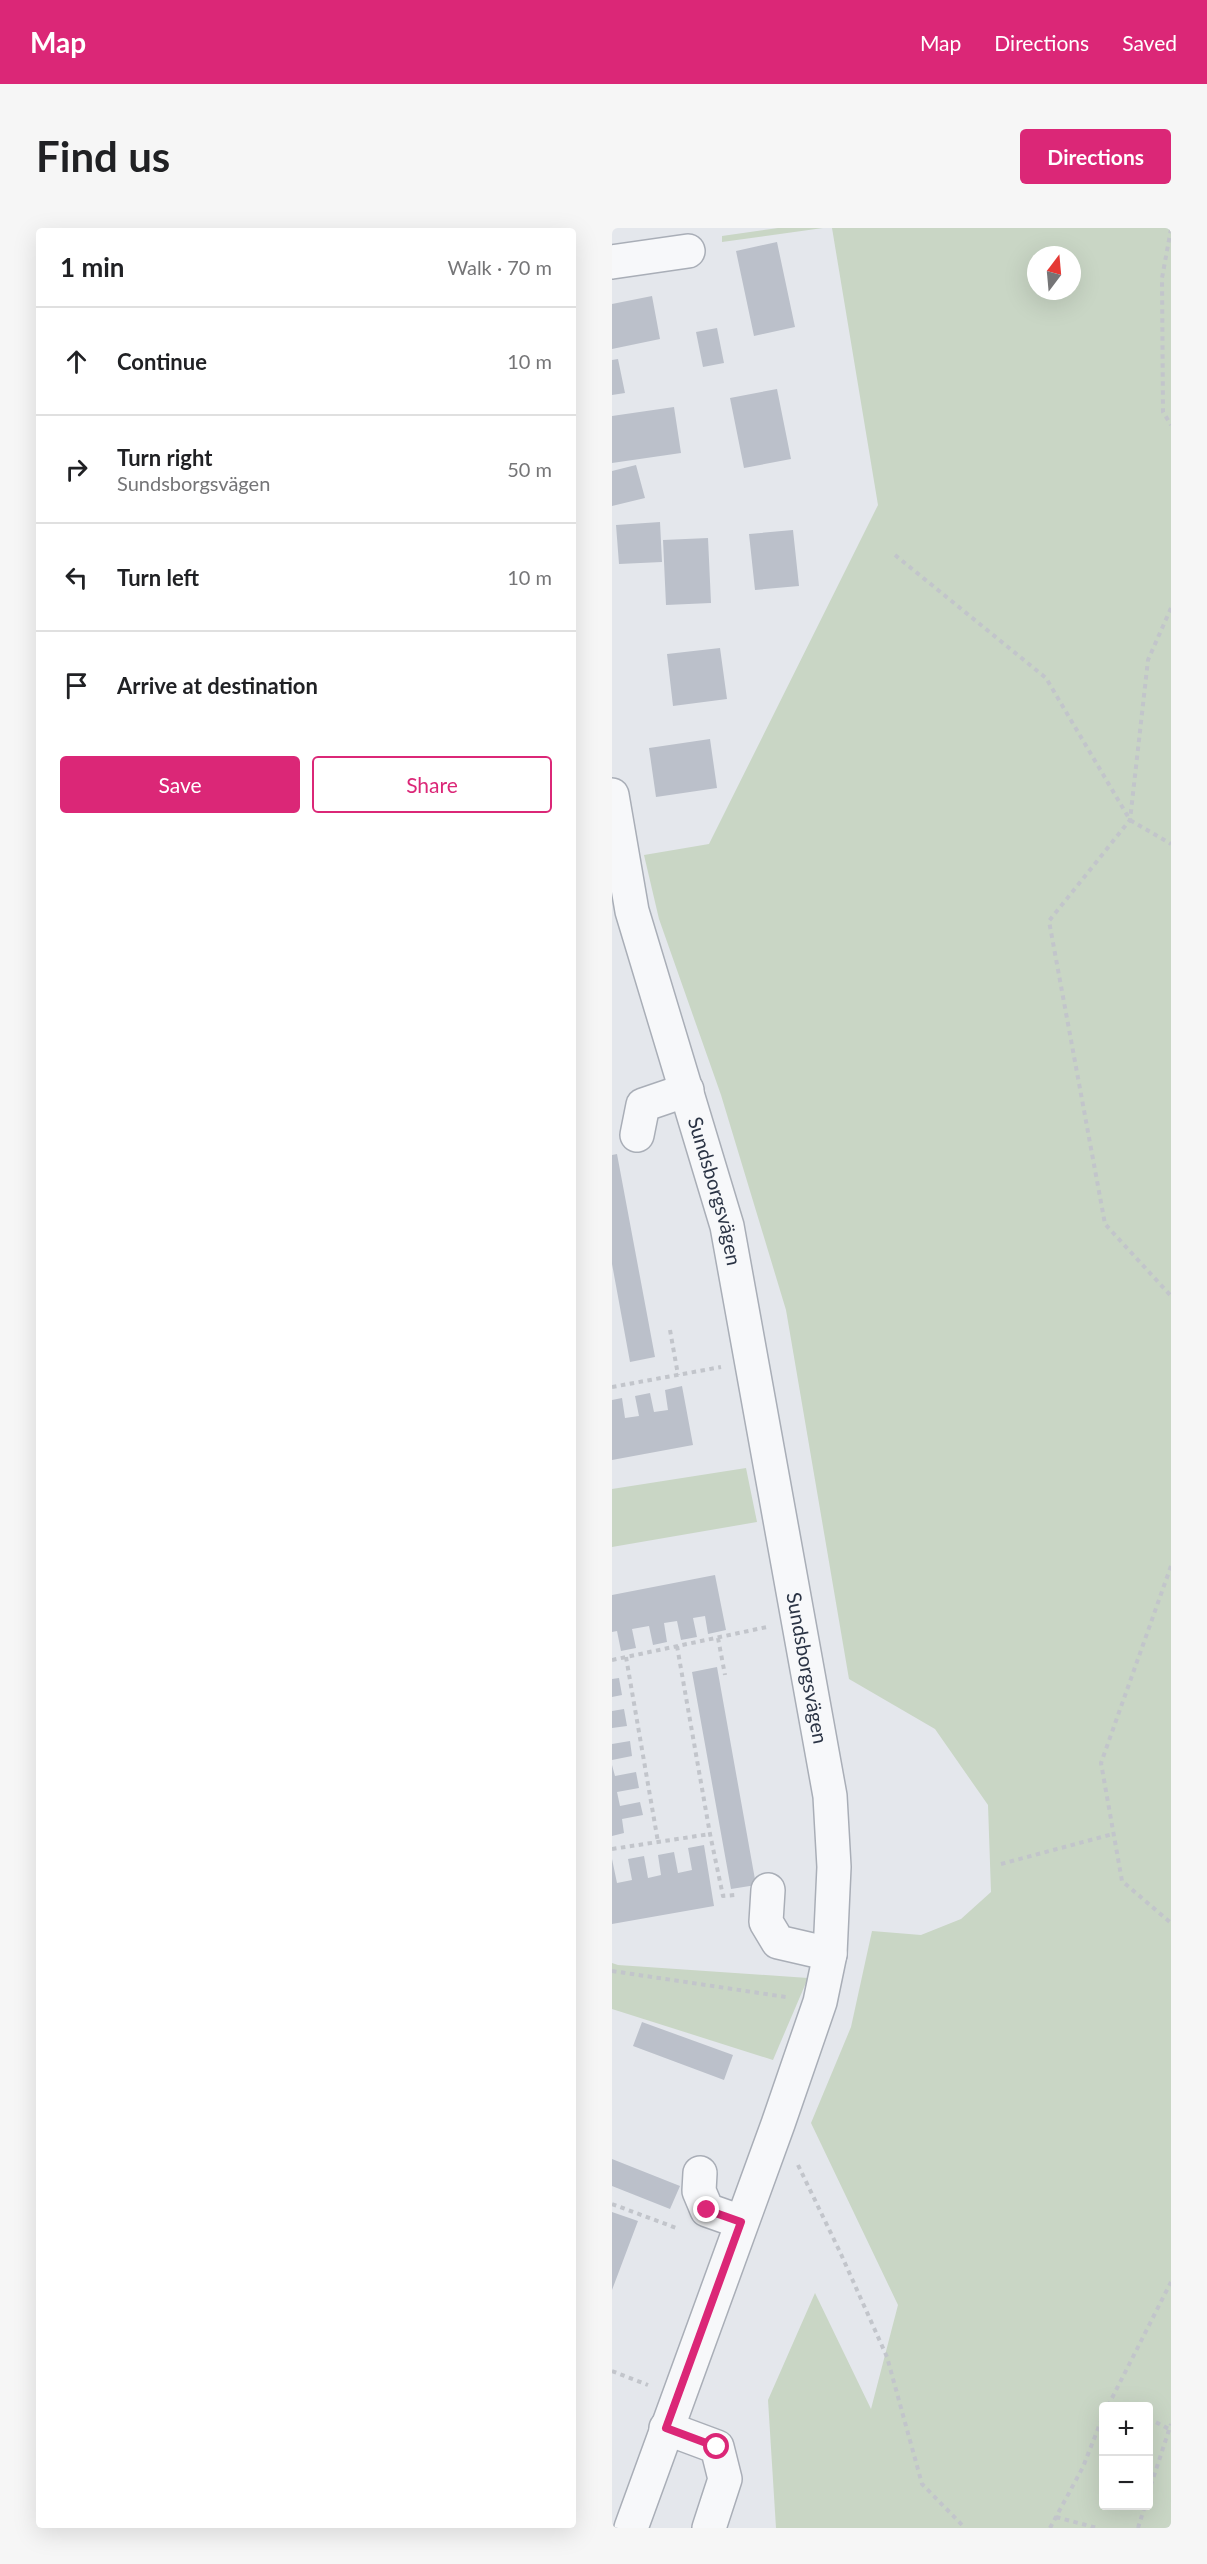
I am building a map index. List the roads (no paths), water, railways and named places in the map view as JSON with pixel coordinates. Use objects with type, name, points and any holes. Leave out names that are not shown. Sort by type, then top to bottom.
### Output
[{"type":"street","points":[[612,262],[688,251]]},
{"type":"street","name":"Sundsborgsvägen","points":[[612,795],[622,912],[687,1090],[727,1226],[831,1796],[834,1867],[830,1954],[820,2002],[631,2528]]},
{"type":"street","points":[[637,1135],[643,1105],[687,1090]]},
{"type":"street","points":[[768,1890],[766,1922],[778,1942],[830,1954]]},
{"type":"street","points":[[700,2173],[699,2191],[707,2210],[741,2222]]},
{"type":"street","points":[[666,2428],[717,2447],[725,2479],[708,2528]]}]
